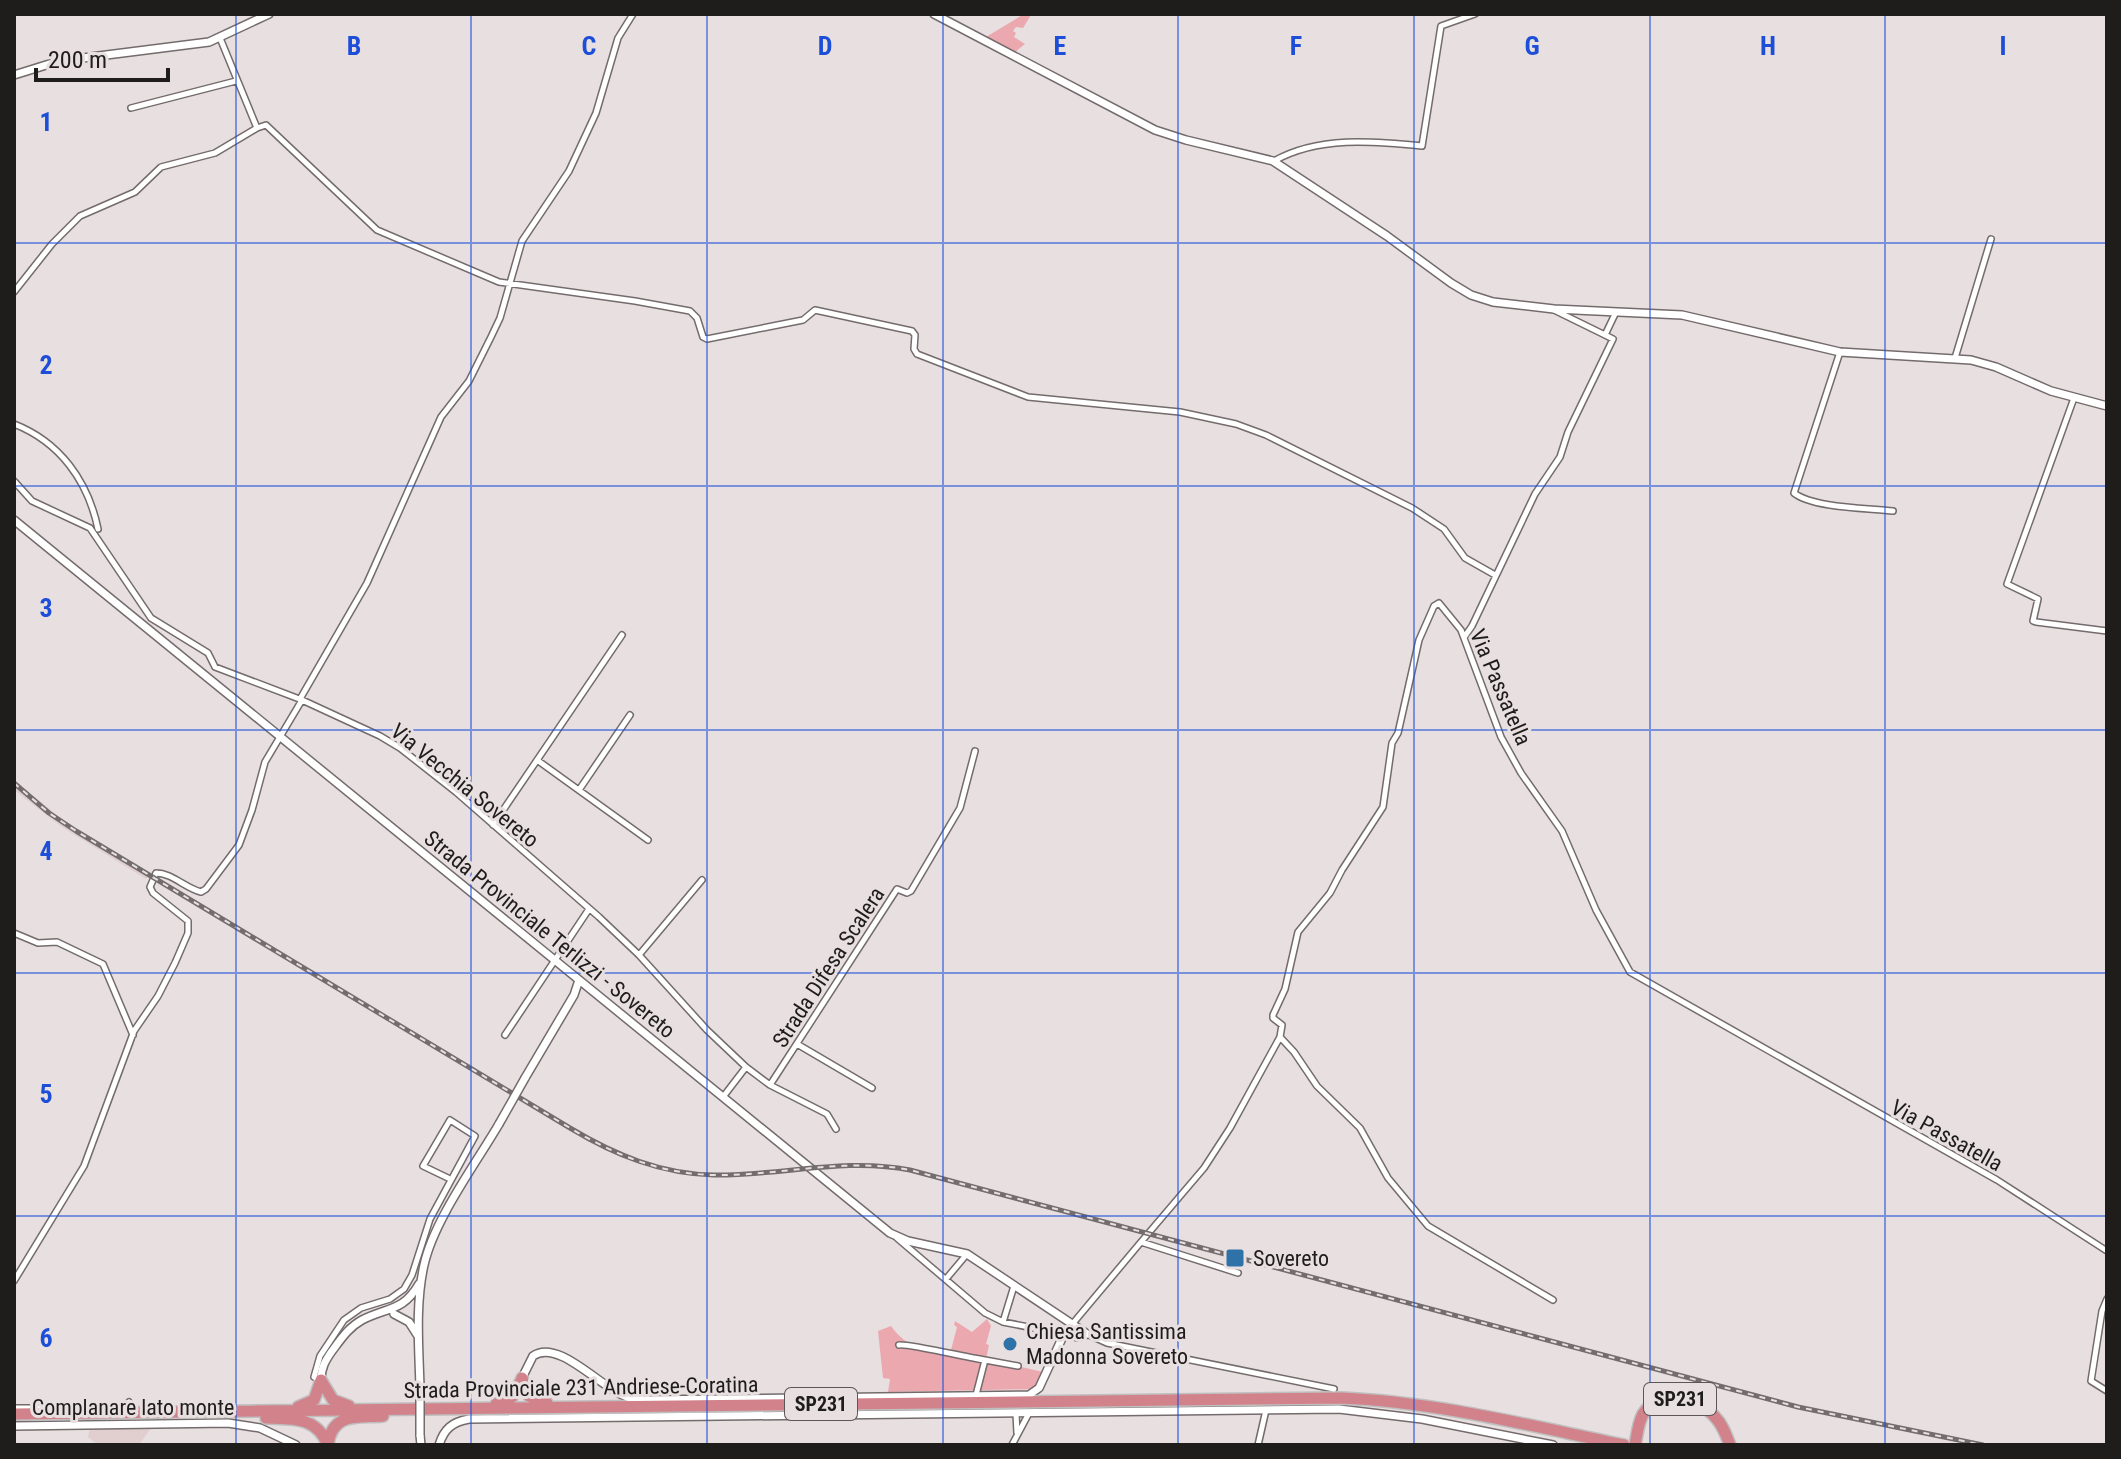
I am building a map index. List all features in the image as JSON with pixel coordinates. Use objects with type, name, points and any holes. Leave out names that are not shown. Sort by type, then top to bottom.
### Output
[{"type":"highway","points":[[522,1378],[525,1391],[536,1401],[603,1406]]},
{"type":"highway","points":[[457,1408],[504,1402],[513,1396],[522,1378]]},
{"type":"highway","name":"SP231","points":[[321,1380],[329,1396],[342,1405],[406,1412]]},
{"type":"highway","name":"SP231","points":[[237,1414],[305,1405],[317,1397],[321,1380]]},
{"type":"highway","name":"Strada Provinciale 231 Andriese-Coratina","points":[[406,1412],[457,1408],[1364,1398],[1461,1411],[1624,1445]]},
{"type":"highway","name":"SP231","points":[[1636,1440],[1641,1419],[1650,1407],[1663,1399],[1676,1398],[1695,1402],[1709,1410],[1719,1421],[1728,1443]]},
{"type":"highway","name":"Strada Provinciale 231 Andriese-Coratina","points":[[14,1417],[1340,1403],[1433,1412],[1596,1445]]},
{"type":"highway","name":"SP231","points":[[328,1445],[332,1429],[341,1420],[406,1412]]},
{"type":"highway","name":"SP231","points":[[237,1414],[305,1420],[319,1428],[328,1445]]},
{"type":"main road","points":[[14,75],[59,61],[183,47],[220,38],[269,14]]},
{"type":"main road","points":[[934,14],[1155,130],[1274,161],[1471,295],[1502,304],[1699,317],[1840,352],[1955,358],[1996,367],[2074,398],[2107,406]]},
{"type":"main road","name":"Strada Provinciale Terlizzi - Sovereto","points":[[14,520],[895,1237],[967,1254],[1087,1334]]},
{"type":"main road","points":[[421,1445],[419,1312],[422,1281],[432,1241],[582,982]]},
{"type":"main road","points":[[321,1380],[325,1361],[346,1333],[363,1320],[392,1311],[410,1298],[422,1281]]},
{"type":"main road","points":[[392,1311],[419,1312]]},
{"type":"main road","points":[[392,1311],[409,1322],[419,1338]]},
{"type":"main road","points":[[522,1378],[533,1356],[548,1351],[561,1356],[622,1396],[644,1400],[1029,1395],[1036,1392],[1064,1334],[1079,1337],[1087,1334]]},
{"type":"main road","points":[[439,1445],[448,1427],[469,1419],[1339,1409],[1411,1417],[1553,1445]]},
{"type":"main road","name":"Complanare lato monte","points":[[14,1417],[228,1423],[260,1428],[296,1445]]},
{"type":"street","points":[[14,1281],[84,1166],[133,1035],[158,996],[189,927],[181,915],[153,893],[150,887],[152,879],[156,873],[162,873],[201,892],[239,845],[265,762],[367,583],[441,417],[469,381],[491,337],[500,318],[522,241],[569,171],[596,113],[618,38],[633,14]]},
{"type":"street","points":[[1274,161],[1290,152],[1317,145],[1385,142],[1422,146],[1439,31],[1445,23],[1475,14]]},
{"type":"street","points":[[220,38],[257,128]]},
{"type":"street","points":[[131,108],[236,81]]},
{"type":"street","points":[[14,292],[52,244],[80,216],[135,192],[161,167],[215,153],[266,125],[371,227],[493,280],[689,311],[695,315],[703,337],[707,339],[803,320],[815,310],[912,331],[915,335],[913,347],[917,354],[1028,397],[1174,411],[1236,424],[1266,435],[1412,508],[1444,529],[1465,558],[1495,575]]},
{"type":"street","points":[[1955,358],[1991,239]]},
{"type":"street","points":[[1464,636],[1472,626],[1535,494],[1560,457],[1568,432],[1613,339],[1554,309]]},
{"type":"street","points":[[1605,335],[1617,311]]},
{"type":"street","points":[[1840,352],[1794,493],[1823,503],[1893,511]]},
{"type":"street","points":[[2074,398],[2007,584],[2038,599],[2033,621],[2107,631]]},
{"type":"street","points":[[14,424],[47,442],[69,463],[77,473],[98,529]]},
{"type":"street","name":"Via Vecchia Sovereto","points":[[14,481],[32,501],[90,528],[151,618],[208,653],[215,667],[301,699],[380,736],[456,792],[639,955],[707,1030],[746,1067],[770,1085],[827,1114],[836,1129]]},
{"type":"street","name":"Via Passatella","points":[[1280,1037],[1282,1025],[1273,1015],[1285,989],[1298,932],[1330,893],[1383,807],[1392,743],[1398,733],[1419,640],[1435,605],[1439,603],[1446,608],[1464,636],[1501,737],[1521,773],[1562,831],[1596,910],[1630,972],[1997,1180],[2107,1251]]},
{"type":"street","points":[[493,825],[622,635]]},
{"type":"street","points":[[203,673],[215,667]]},
{"type":"street","points":[[579,790],[630,715]]},
{"type":"street","name":"Strada Difesa Scalera","points":[[770,1085],[897,889],[907,893],[911,891],[960,808],[975,751]]},
{"type":"street","points":[[537,760],[648,840]]},
{"type":"street","points":[[639,955],[702,880]]},
{"type":"street","points":[[505,1035],[589,909]]},
{"type":"street","points":[[14,933],[38,943],[57,942],[103,964],[133,1035]]},
{"type":"street","points":[[895,1237],[985,1313],[1003,1322],[1064,1334],[1204,1168],[1230,1128],[1280,1037],[1317,1086],[1360,1128],[1388,1178],[1428,1226],[1553,1300]]},
{"type":"street","points":[[797,1044],[872,1088]]},
{"type":"street","points":[[723,1097],[746,1067]]},
{"type":"street","points":[[321,1380],[314,1377],[317,1363],[344,1320],[361,1308],[398,1295],[409,1282],[425,1228],[475,1136],[450,1120],[423,1166],[448,1178]]},
{"type":"street","points":[[1141,1242],[1238,1273]]},
{"type":"street","points":[[946,1279],[967,1254]]},
{"type":"street","points":[[1003,1322],[1014,1286]]},
{"type":"street","points":[[2107,1299],[2102,1311],[2091,1377],[2093,1385],[2107,1391]]},
{"type":"street","points":[[1087,1334],[1107,1343],[1334,1389]]},
{"type":"street","points":[[899,1345],[904,1343],[1018,1366]]},
{"type":"street","points":[[976,1395],[985,1360]]},
{"type":"street","points":[[14,1417],[119,1407],[129,1402]]},
{"type":"street","points":[[1258,1445],[1266,1410]]},
{"type":"street","points":[[1012,1445],[1029,1413]]},
{"type":"street","points":[[1016,1414],[1018,1434]]},
{"type":"shaded area","points":[[1024,14],[1031,15],[1023,28],[1016,27],[1013,31],[1016,33],[1014,37],[1025,44],[1014,53],[986,37]]},
{"type":"shaded area","points":[[14,780],[63,820],[151,873],[146,879],[62,827],[14,790]]},
{"type":"shaded area","points":[[987,1319],[991,1326],[986,1359],[1043,1372],[1035,1389],[888,1392],[890,1379],[883,1378],[878,1331],[891,1326],[910,1343],[950,1354],[957,1327],[955,1321],[972,1332]]},
{"type":"shaded area","points":[[90,1428],[151,1428],[139,1445],[98,1445],[88,1437]]},
{"type":"railway","points":[[14,783],[76,831],[570,1128],[604,1147],[639,1161],[675,1171],[714,1175],[861,1165],[910,1170],[1798,1407],[1983,1445]]},
{"type":"place","name":"Sovereto","points":[[1235,1258]]},
{"type":"place","name":"Chiesa Santissima Madonna Sovereto","points":[[1010,1344]]}]
